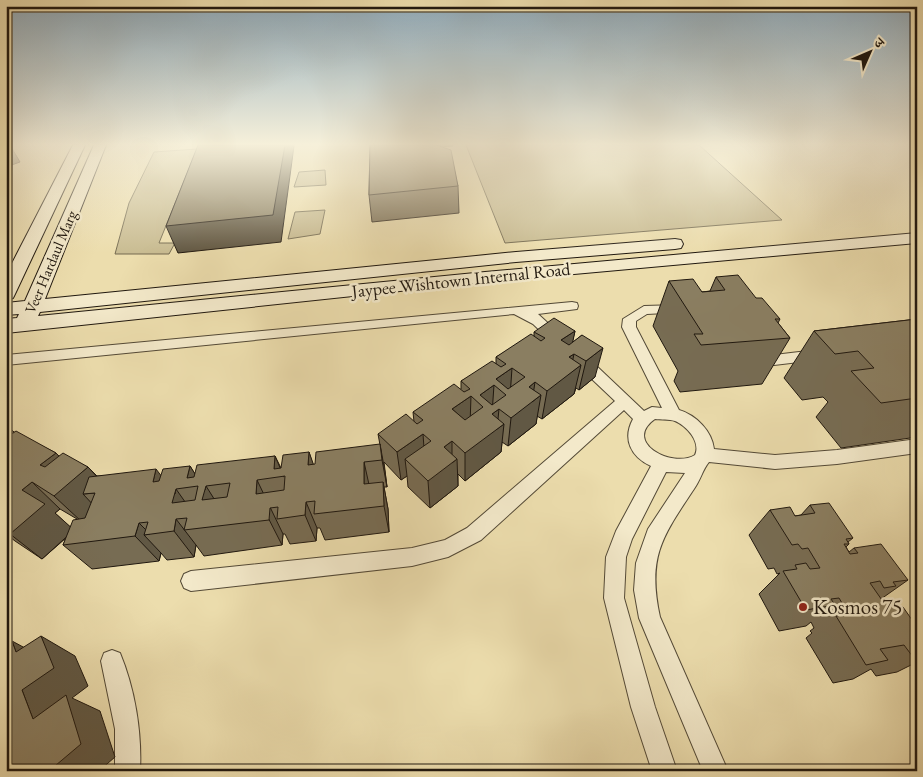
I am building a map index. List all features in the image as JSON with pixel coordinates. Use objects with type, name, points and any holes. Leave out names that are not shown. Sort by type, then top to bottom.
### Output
[{"type":"street","name":"Veer Hardaul Marg","points":[[6,294],[61,181]]},
{"type":"street","name":"Veer Hardaul Marg","points":[[28,316],[84,181]]},
{"type":"street","name":"Jaypee Wishtown Internal Road","points":[[6,326],[28,316],[516,257],[917,224]]},
{"type":"street","name":"Jaypee Wishtown Internal Road","points":[[6,309],[28,316],[917,238]]},
{"type":"street","points":[[6,360],[514,310],[525,312],[572,306]]},
{"type":"street","points":[[673,414],[630,327],[630,319],[644,310],[696,308]]},
{"type":"street","points":[[525,312],[535,318],[641,418]]},
{"type":"street","points":[[750,346],[761,357],[774,360],[831,353]]},
{"type":"street","points":[[191,581],[412,557],[448,548],[474,534],[618,406],[627,403]]},
{"type":"street","points":[[716,771],[650,618],[644,590],[646,563],[657,529],[692,478],[700,459],[706,444],[693,424],[673,414],[652,413],[641,418],[634,430],[636,442],[646,455],[661,464],[674,467],[686,467],[700,459],[775,462],[837,457],[917,446]]},
{"type":"street","points":[[661,464],[623,537],[616,556],[614,598],[643,707],[665,771]]},
{"type":"street","points":[[112,661],[128,731],[130,751],[127,771]]},
{"type":"shaded area","points":[[140,181],[184,181],[159,243],[175,243],[169,254],[115,254],[129,203]]},
{"type":"shaded area","points":[[296,181],[326,181],[326,185],[294,187]]},
{"type":"shaded area","points":[[480,181],[739,181],[782,220],[505,243]]},
{"type":"shaded area","points":[[325,210],[320,234],[288,239],[295,212]]},
{"type":"building","points":[[184,181],[279,181],[273,215],[166,226]]},
{"type":"building","points":[[369,181],[457,181],[458,186],[369,195]]},
{"type":"building","points":[[738,275],[756,298],[762,298],[780,319],[775,319],[790,338],[701,345],[694,334],[703,334],[669,281],[693,279],[702,292],[725,290],[716,277]]},
{"type":"building","points":[[554,318],[575,331],[561,340],[569,345],[582,335],[603,348],[586,361],[574,354],[569,357],[581,365],[547,391],[535,382],[529,387],[541,395],[511,418],[499,409],[492,414],[504,424],[465,453],[452,441],[444,447],[457,459],[428,481],[405,459],[431,441],[423,434],[397,452],[378,434],[406,414],[417,424],[423,420],[413,412],[454,384],[464,392],[470,389],[461,381],[492,361],[501,367],[506,364],[496,357],[531,334],[541,341],[545,338],[534,332]],"holes":[[[512,368],[525,377],[508,389],[496,379]],[[494,385],[506,395],[492,405],[480,395]],[[471,396],[483,407],[465,420],[452,409]]]},
{"type":"building","points":[[917,319],[917,398],[881,403],[851,371],[874,368],[858,351],[835,354],[814,331]]},
{"type":"building","points":[[16,431],[56,453],[40,465],[45,467],[63,453],[88,467],[54,496],[32,482],[22,490],[45,504],[10,534],[6,531],[6,438]]},
{"type":"building","points":[[380,444],[382,460],[364,462],[364,484],[383,482],[384,506],[314,514],[315,501],[306,502],[305,515],[277,519],[278,507],[270,508],[269,520],[184,530],[187,518],[176,519],[174,531],[144,535],[148,522],[139,523],[135,536],[63,545],[73,520],[85,518],[95,493],[83,494],[89,477],[156,469],[153,482],[159,481],[163,469],[190,466],[187,478],[194,477],[197,465],[275,456],[274,469],[281,468],[283,455],[309,452],[308,465],[315,464],[316,452]],"holes":[[[285,476],[284,490],[256,494],[257,480]],[[230,483],[227,497],[202,500],[206,486]],[[198,486],[195,500],[172,503],[176,489]]]},
{"type":"building","points":[[829,503],[853,538],[846,539],[849,544],[844,544],[850,554],[858,553],[854,548],[881,544],[908,580],[893,582],[896,586],[884,588],[880,581],[870,583],[884,603],[891,602],[896,608],[903,607],[917,627],[917,656],[913,657],[904,645],[880,649],[888,660],[866,665],[836,616],[844,615],[840,609],[845,608],[839,598],[831,599],[835,605],[806,610],[783,571],[797,569],[795,565],[806,563],[810,569],[820,568],[808,548],[802,549],[798,544],[792,545],[770,510],[790,507],[795,516],[815,513],[810,505]]},
{"type":"building","points":[[41,636],[54,668],[22,690],[33,719],[66,695],[81,744],[49,771],[6,771],[6,645],[12,641],[16,652]]},
{"type":"place","name":"Kosmos 75","points":[[803,607]]}]
